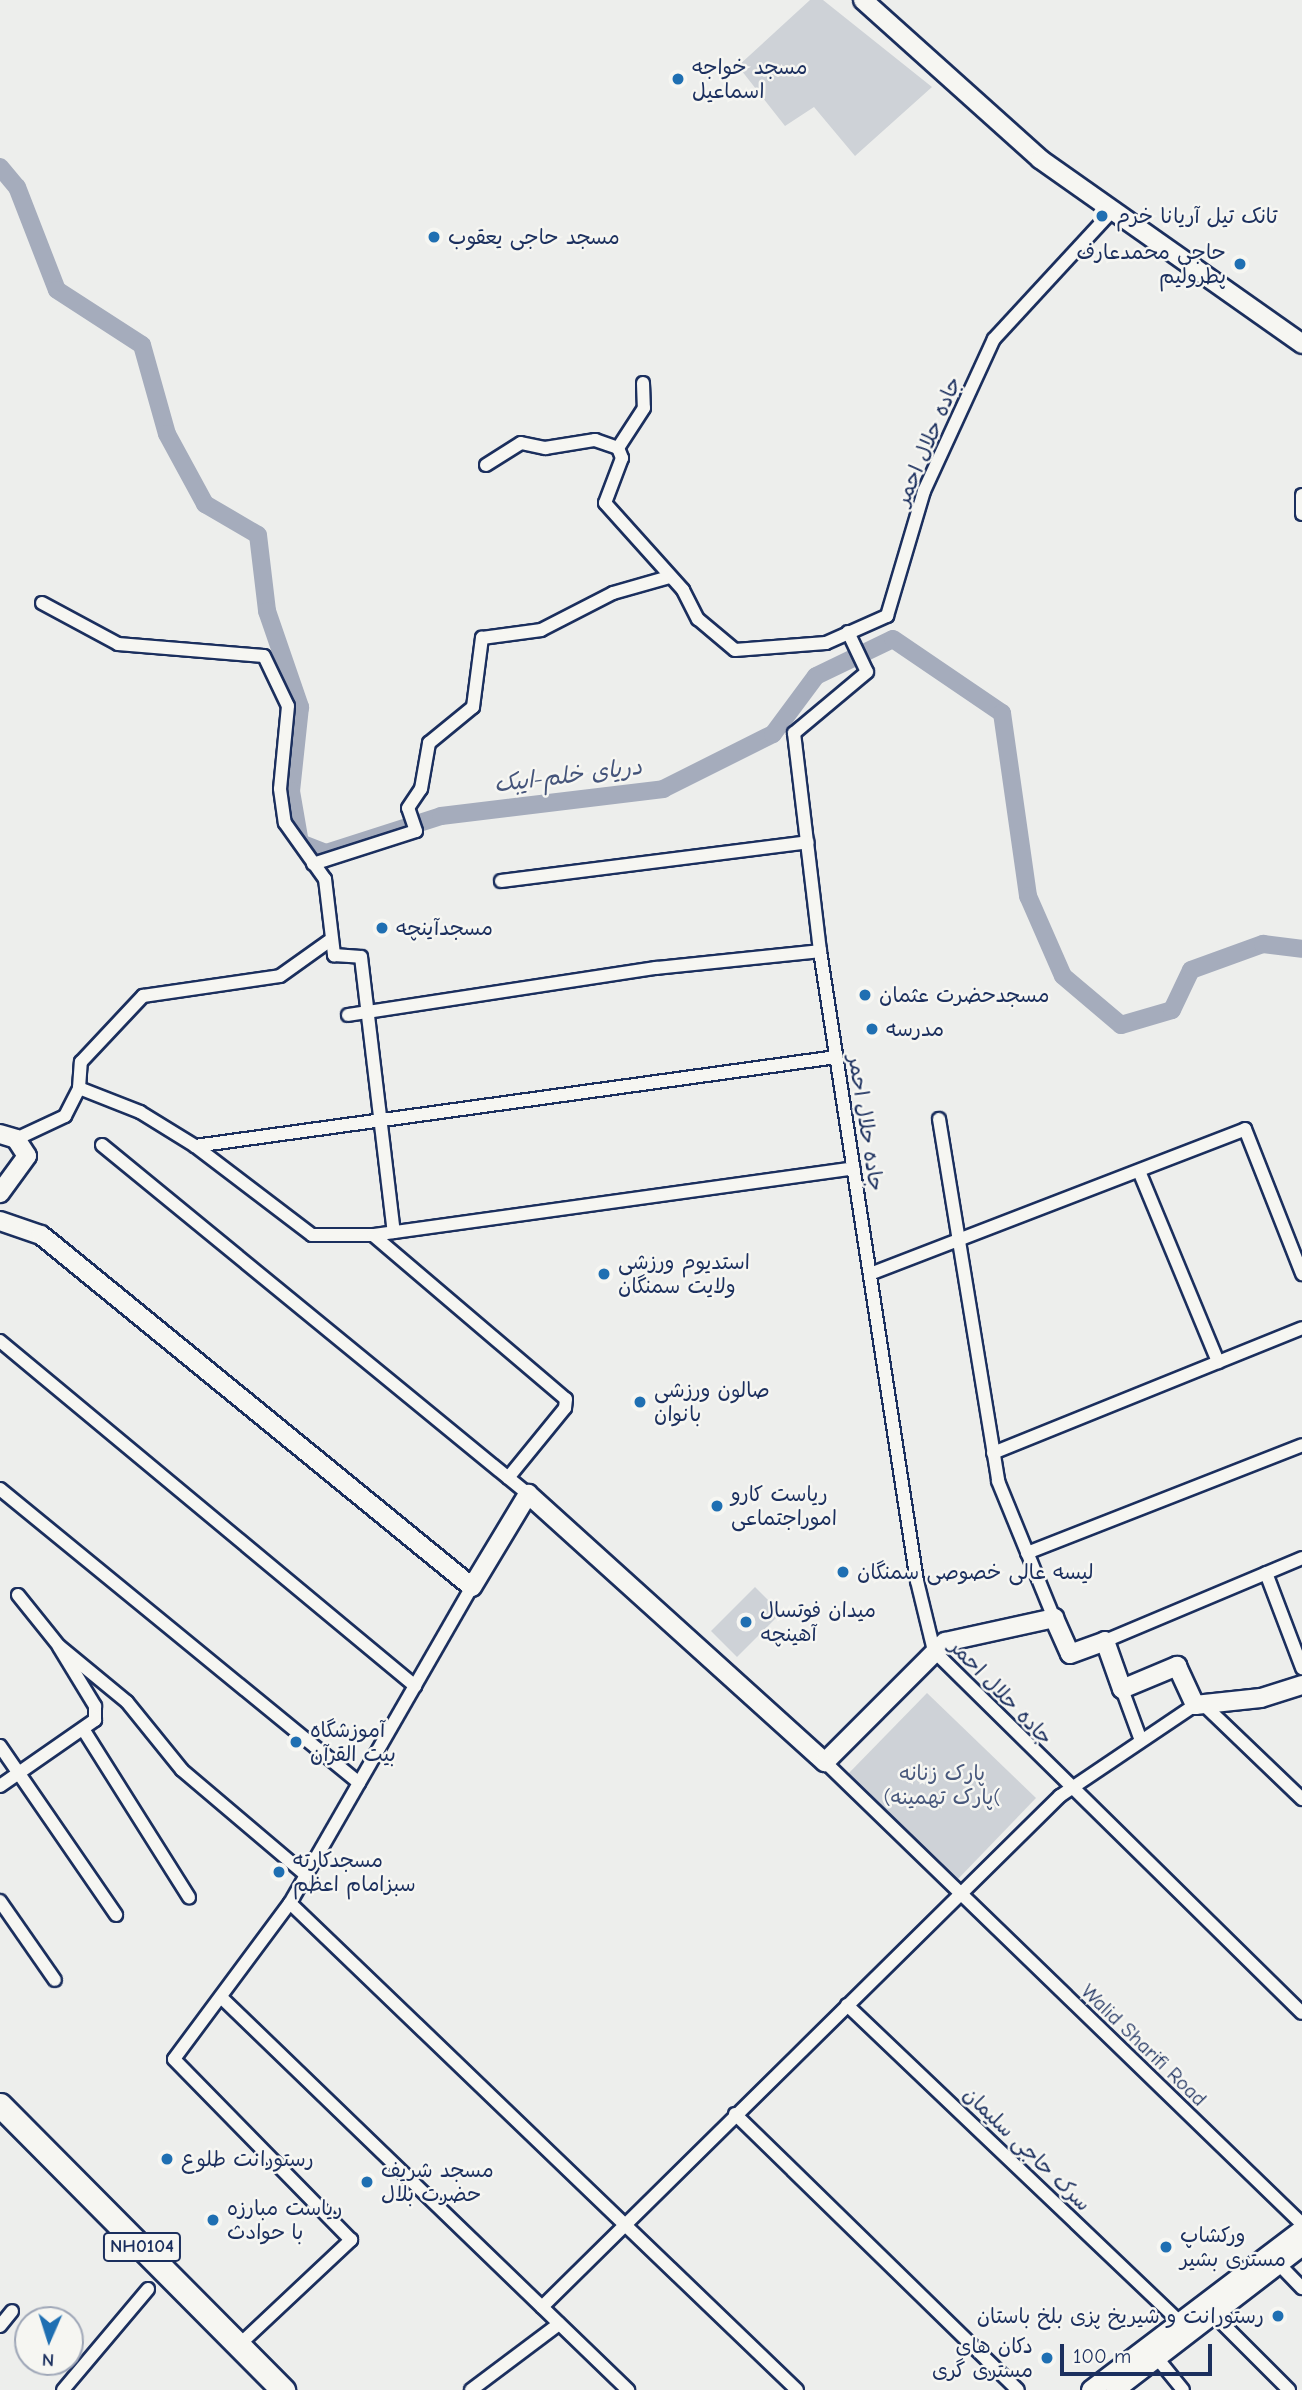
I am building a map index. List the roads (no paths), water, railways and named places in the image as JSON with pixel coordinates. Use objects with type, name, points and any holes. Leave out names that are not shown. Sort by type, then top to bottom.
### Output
[{"type":"highway","name":"NH0104","points":[[0,2105],[283,2390]]},
{"type":"street","points":[[863,0],[1040,159],[1302,344]]},
{"type":"street","name":"جاده حلال احمر","points":[[1112,211],[994,340],[924,491],[887,616],[848,632],[867,672],[794,733],[820,951],[836,1057],[934,1651],[1302,2013]]},
{"type":"street","points":[[643,383],[644,408],[618,448],[621,458],[604,503],[669,577],[698,619],[735,650],[826,643],[848,632]]},
{"type":"street","points":[[486,465],[521,443],[545,448],[595,440],[618,448]]},
{"type":"street","points":[[1302,495],[1302,514]]},
{"type":"street","points":[[313,864],[416,831],[408,808],[422,789],[429,743],[472,707],[481,638],[541,630],[613,593],[669,577]]},
{"type":"street","points":[[42,603],[118,644],[264,656],[288,706],[280,789],[285,823],[325,879],[329,941],[334,955],[361,957],[384,1119],[394,1232]]},
{"type":"street","points":[[501,881],[808,842]]},
{"type":"street","points":[[0,1193],[27,1156],[8,1137],[65,1116],[79,1088],[88,1052],[143,996],[280,976],[329,941]]},
{"type":"street","points":[[348,1015],[629,972],[820,951]]},
{"type":"street","points":[[195,1146],[836,1057]]},
{"type":"street","points":[[79,1088],[140,1112],[195,1146],[312,1235],[373,1235],[853,1168]]},
{"type":"street","points":[[939,1119],[993,1453],[1027,1553],[1070,1654],[1105,1642],[1302,1558]]},
{"type":"street","points":[[870,1274],[960,1242],[1245,1129],[1302,1274]]},
{"type":"street","points":[[102,1145],[528,1494],[825,1762],[862,1731],[934,1651],[963,1636],[1054,1618]]},
{"type":"street","points":[[1139,1171],[1218,1362]]},
{"type":"street","points":[[0,1221],[41,1235],[472,1587]]},
{"type":"street","points":[[373,1235],[566,1399],[565,1408],[508,1478]]},
{"type":"street","points":[[993,1453],[1302,1328]]},
{"type":"street","points":[[0,1341],[415,1686]]},
{"type":"street","points":[[1027,1553],[1302,1445]]},
{"type":"street","points":[[0,1489],[359,1783]]},
{"type":"street","points":[[239,2345],[351,2240],[174,2059],[224,2000],[290,1903],[528,1494]]},
{"type":"street","points":[[1266,1573],[1302,1668]]},
{"type":"street","points":[[0,1786],[95,1720],[95,1706],[59,1646],[18,1595]]},
{"type":"street","points":[[1105,1642],[1140,1738]]},
{"type":"street","points":[[59,1646],[127,1702],[182,1770],[306,1875]]},
{"type":"street","points":[[1122,1689],[1177,1666],[1200,1705],[1302,1799]]},
{"type":"street","points":[[542,2307],[1060,1796],[1074,1791],[1140,1738],[1200,1705],[1302,1685]]},
{"type":"street","points":[[83,1729],[190,1897]]},
{"type":"street","points":[[0,1746],[116,1915]]},
{"type":"street","name":"Walid Sharifi Road","points":[[825,1762],[1302,2224]]},
{"type":"street","points":[[0,1901],[55,1980]]},
{"type":"street","points":[[290,1903],[797,2390]]},
{"type":"street","points":[[224,2000],[628,2390]]},
{"type":"street","name":"سرک حاجی سلیمان","points":[[848,2005],[1180,2322]]},
{"type":"street","points":[[735,2114],[1018,2390]]},
{"type":"street","points":[[1115,2390],[1212,2313],[1274,2259],[1302,2230]]},
{"type":"street","points":[[1091,2390],[1180,2322],[1274,2259],[1302,2246]]},
{"type":"street","points":[[1274,2259],[1302,2288]]},
{"type":"street","points":[[63,2390],[148,2289]]},
{"type":"street","points":[[0,2326],[12,2311]]},
{"type":"street","points":[[1212,2313],[1289,2390]]},
{"type":"street","points":[[471,2390],[559,2324]]},
{"type":"street","points":[[1157,2358],[1183,2390]]},
{"type":"waterway","name":"دریای خلم-ایبک","points":[[0,167],[17,187],[57,290],[142,345],[167,434],[205,504],[258,535],[267,611],[300,707],[291,791],[300,843],[326,853],[441,816],[663,789],[773,734],[816,676],[893,639],[1002,713],[1028,896],[1063,976],[1121,1025],[1172,1010],[1191,970],[1263,944],[1302,949]]},
{"type":"place","name":"مسجد خواجه اسماعیل","points":[[678,79]]},
{"type":"place","name":"تانک تیل آریانا خرم","points":[[1102,216]]},
{"type":"place","name":"مسجد حاجی یعقوب","points":[[434,237]]},
{"type":"place","name":"حاجی محمدعارف پطرولیم","points":[[1240,264]]},
{"type":"place","name":"مسجدآینچه","points":[[382,928]]},
{"type":"place","name":"مسجدحضرت عثمان","points":[[865,995]]},
{"type":"place","name":"مدرسه","points":[[872,1029]]},
{"type":"place","name":"استدیوم ورزشی ولایت سمنگان","points":[[604,1274]]},
{"type":"place","name":"صالون ورزشی بانوان","points":[[640,1402]]},
{"type":"place","name":"ریاست کارو اموراجتماعی","points":[[717,1506]]},
{"type":"place","name":"لیسه عالی خصوصی سمنگان","points":[[843,1572]]},
{"type":"place","name":"میدان فوتسال آهینچه","points":[[746,1622]]},
{"type":"place","name":"آموزشگاه بیت القرآن","points":[[296,1742]]},
{"type":"place","name":"مسجدکارته سبزامام اعظم","points":[[279,1872]]},
{"type":"place","name":"رستورانت طلوع","points":[[167,2159]]},
{"type":"place","name":"مسجد شریف حضرت بلال","points":[[367,2182]]},
{"type":"place","name":"ریاست مبارزه با حوادث","points":[[213,2220]]},
{"type":"place","name":"ورکشاپ مستری بشیر","points":[[1166,2247]]},
{"type":"place","name":"رستورانت و شیریخ پزی بلخ باستان","points":[[1278,2316]]},
{"type":"place","name":"دکان های مستری گری","points":[[1047,2358]]},
{"type":"park label","name":"پارک زنانه (پارک تهمینه(","points":[[942,1785]]}]
